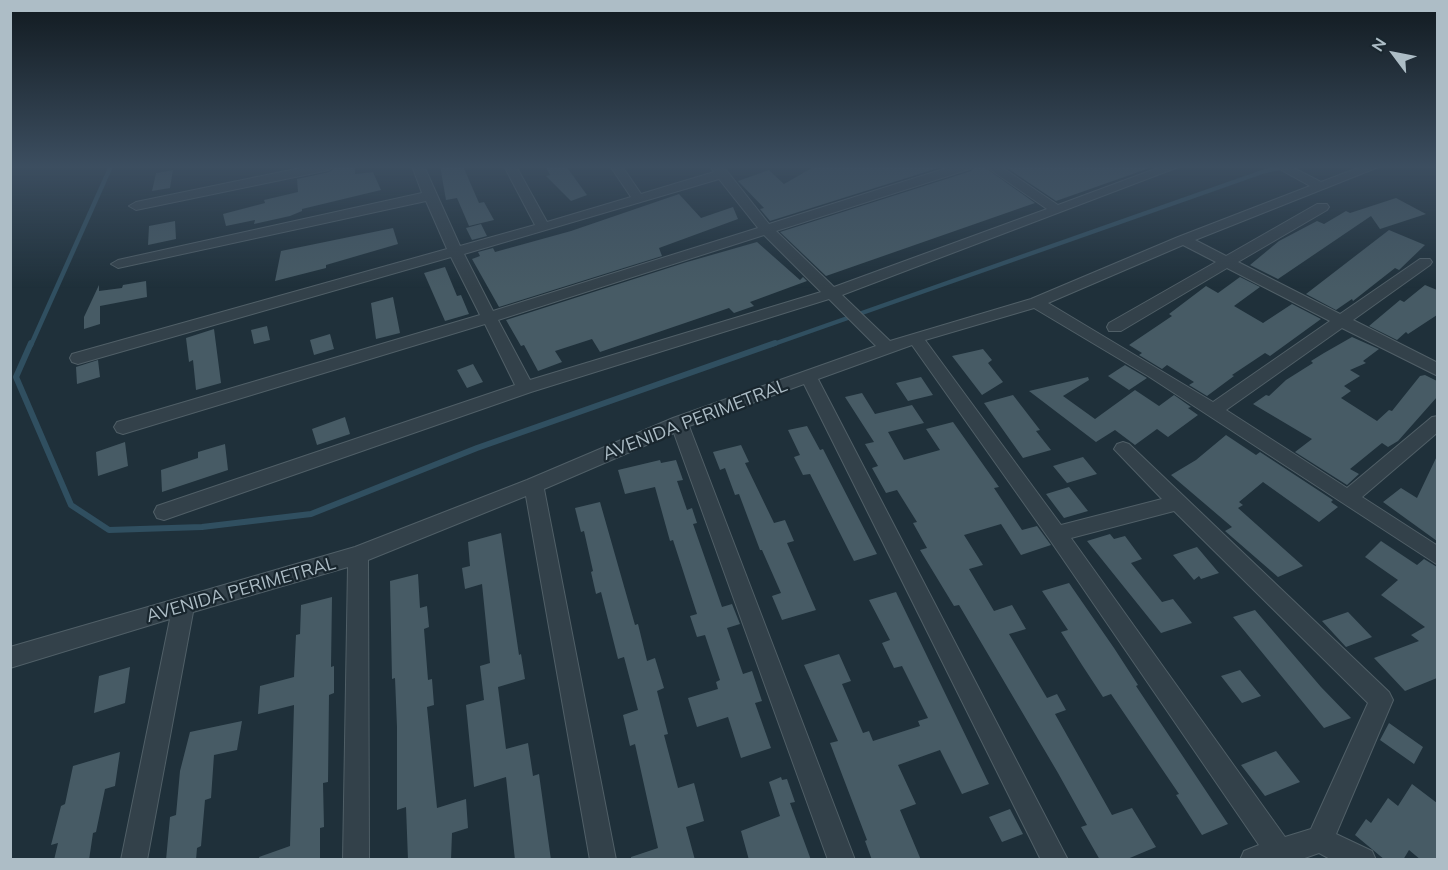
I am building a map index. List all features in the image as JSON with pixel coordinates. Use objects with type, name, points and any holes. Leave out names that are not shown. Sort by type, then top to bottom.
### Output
[{"type":"street","points":[[118,264],[381,207]]},
{"type":"street","points":[[434,207],[525,388]]},
{"type":"street","points":[[532,207],[543,227]]},
{"type":"street","points":[[78,357],[610,207]]},
{"type":"street","points":[[748,207],[766,229],[888,348]]},
{"type":"street","points":[[123,427],[491,317],[837,207]]},
{"type":"street","points":[[1052,207],[1057,210]]},
{"type":"street","points":[[164,512],[525,388],[838,298],[1066,207]]},
{"type":"street","name":"AVENIDA PERIMETRAL","points":[[10,658],[358,555],[534,485],[679,423],[915,338],[1035,302],[1270,207]]},
{"type":"street","points":[[1115,327],[1322,207]]},
{"type":"street","points":[[1183,240],[1437,370]]},
{"type":"street","points":[[1214,410],[1425,262]]},
{"type":"street","points":[[1035,302],[1214,410],[1437,557]]},
{"type":"street","points":[[915,338],[1057,534],[1279,851]]},
{"type":"street","points":[[808,376],[1055,860]]},
{"type":"street","points":[[1349,497],[1437,422]]},
{"type":"street","points":[[679,423],[842,860]]},
{"type":"street","points":[[1123,448],[1381,700],[1320,840]]},
{"type":"street","points":[[534,485],[603,860]]},
{"type":"street","points":[[1057,534],[1180,502]]},
{"type":"street","points":[[356,860],[358,555]]},
{"type":"street","points":[[134,860],[183,606]]},
{"type":"street","points":[[1253,860],[1320,840],[1363,860]]},
{"type":"building","points":[[251,207],[312,207],[290,216],[254,224],[255,220],[226,226],[223,214]]},
{"type":"building","points":[[461,207],[487,207],[494,220],[469,226]]},
{"type":"building","points":[[642,207],[691,207],[701,218],[733,207],[738,219],[659,248],[662,256],[499,307],[472,259],[480,256],[478,252],[493,248],[495,252],[571,231]]},
{"type":"building","points":[[763,207],[816,207],[770,221],[760,209],[764,208]]},
{"type":"building","points":[[860,207],[1025,207],[826,276],[780,232]]},
{"type":"building","points":[[1370,207],[1412,207],[1426,214],[1380,229],[1371,216],[1278,279],[1250,265],[1279,241],[1317,221],[1324,224],[1346,211],[1350,213]]},
{"type":"building","points":[[175,221],[176,239],[148,245],[149,226]]},
{"type":"building","points":[[481,224],[487,236],[472,240],[466,228]]},
{"type":"building","points":[[393,228],[398,244],[326,265],[326,268],[275,281],[281,251]]},
{"type":"building","points":[[1389,230],[1425,245],[1399,270],[1395,268],[1353,301],[1352,299],[1336,310],[1306,294]]},
{"type":"building","points":[[757,242],[800,280],[803,277],[807,281],[750,302],[754,306],[734,313],[729,308],[600,352],[592,339],[555,351],[562,362],[538,371],[524,345],[521,346],[506,320],[687,262]]},
{"type":"building","points":[[445,267],[457,296],[461,295],[469,314],[445,321],[424,273]]},
{"type":"building","points":[[1240,277],[1260,287],[1234,306],[1263,323],[1292,304],[1321,319],[1270,356],[1265,353],[1232,375],[1234,376],[1207,396],[1189,385],[1194,382],[1167,365],[1162,369],[1139,355],[1142,353],[1129,345],[1172,316],[1169,314],[1206,286],[1218,293]]},
{"type":"building","points":[[146,281],[147,297],[100,306],[100,324],[84,329],[84,317],[99,285],[99,291],[122,288],[123,285]]},
{"type":"building","points":[[1425,285],[1437,290],[1437,315],[1408,334],[1406,332],[1397,340],[1369,326],[1400,300],[1404,302]]},
{"type":"building","points":[[393,297],[400,333],[376,339],[371,303]]},
{"type":"building","points":[[267,326],[270,340],[254,344],[251,330]]},
{"type":"building","points":[[214,329],[221,383],[196,390],[193,360],[189,362],[186,338]]},
{"type":"building","points":[[330,334],[334,349],[314,355],[310,340]]},
{"type":"building","points":[[1352,337],[1379,349],[1363,361],[1366,363],[1350,370],[1360,376],[1344,386],[1351,391],[1341,398],[1377,421],[1389,410],[1392,411],[1420,376],[1425,375],[1437,381],[1437,397],[1398,441],[1388,447],[1382,443],[1350,469],[1359,474],[1347,485],[1295,452],[1312,439],[1253,404],[1266,395],[1269,396],[1286,380],[1313,363],[1311,361]]},
{"type":"building","points":[[983,349],[992,360],[988,363],[1003,382],[982,395],[952,356]]},
{"type":"building","points":[[98,360],[100,377],[77,384],[76,367]]},
{"type":"building","points":[[473,364],[483,382],[467,388],[457,370]]},
{"type":"building","points":[[1125,365],[1147,378],[1129,390],[1108,376]]},
{"type":"building","points":[[921,377],[933,395],[908,401],[896,383]]},
{"type":"building","points":[[1088,377],[1089,380],[1063,396],[1095,419],[1135,390],[1159,406],[1174,395],[1198,415],[1168,437],[1157,429],[1135,445],[1115,430],[1096,442],[1029,391]]},
{"type":"building","points":[[862,393],[875,414],[912,405],[924,423],[888,432],[904,460],[940,450],[926,429],[953,422],[999,487],[994,488],[1022,530],[1037,526],[1051,545],[1021,555],[1001,524],[964,535],[983,565],[969,569],[994,611],[1012,605],[1026,629],[1009,634],[1047,698],[1057,694],[1066,710],[1055,714],[1112,815],[1132,808],[1156,847],[1125,860],[1100,860],[1081,827],[1087,825],[1058,773],[959,605],[954,606],[920,550],[927,548],[913,523],[917,522],[897,490],[886,493],[872,468],[878,466],[865,444],[874,442],[845,397]]},
{"type":"building","points":[[1013,395],[1040,430],[1036,431],[1051,450],[1023,458],[984,403]]},
{"type":"building","points":[[345,417],[350,434],[317,445],[312,429]]},
{"type":"building","points":[[807,426],[820,450],[823,449],[877,554],[854,561],[810,474],[803,475],[794,457],[800,455],[788,430]]},
{"type":"building","points":[[1226,435],[1256,455],[1260,452],[1333,500],[1331,502],[1338,507],[1319,522],[1263,482],[1239,502],[1243,505],[1238,508],[1303,566],[1278,577],[1225,531],[1232,527],[1171,475],[1196,460]]},
{"type":"building","points":[[125,442],[128,466],[98,476],[96,452]]},
{"type":"building","points":[[225,444],[228,470],[162,492],[161,470],[198,458],[198,452]]},
{"type":"building","points":[[741,445],[749,462],[745,463],[774,523],[785,520],[794,541],[787,543],[816,610],[782,620],[772,596],[781,593],[760,550],[739,494],[735,495],[725,468],[720,470],[713,452]]},
{"type":"building","points":[[1437,456],[1437,541],[1383,502],[1401,488],[1417,498]]},
{"type":"building","points":[[1083,457],[1097,474],[1067,483],[1053,466]]},
{"type":"building","points":[[660,460],[661,463],[676,460],[683,480],[677,481],[687,510],[692,508],[697,523],[693,524],[722,607],[732,604],[740,624],[727,628],[743,674],[752,671],[762,701],[755,703],[771,748],[741,758],[728,717],[697,727],[688,698],[718,689],[716,682],[720,680],[705,635],[697,637],[690,616],[697,614],[673,540],[670,541],[655,487],[625,494],[618,470]]},
{"type":"building","points":[[1069,487],[1088,511],[1064,518],[1046,494]]},
{"type":"building","points":[[600,502],[635,625],[638,624],[647,661],[655,658],[664,688],[657,691],[668,734],[664,735],[678,788],[694,783],[704,821],[686,827],[695,860],[631,860],[631,857],[658,848],[635,744],[630,746],[623,715],[638,710],[624,657],[618,659],[601,592],[596,594],[584,531],[581,532],[575,508]]},
{"type":"building","points":[[501,533],[519,655],[521,654],[525,679],[498,687],[506,749],[528,743],[533,776],[539,774],[551,860],[515,860],[506,777],[474,787],[466,705],[484,700],[480,666],[490,663],[482,584],[465,589],[462,568],[470,566],[468,542]]},
{"type":"building","points":[[1110,534],[1114,539],[1125,536],[1142,559],[1131,563],[1162,602],[1173,599],[1192,623],[1161,633],[1087,541]]},
{"type":"building","points":[[1381,541],[1417,565],[1424,559],[1437,567],[1437,678],[1405,691],[1374,658],[1419,641],[1411,635],[1425,627],[1381,595],[1398,580],[1365,557]]},
{"type":"building","points":[[1197,547],[1219,573],[1201,579],[1199,576],[1194,580],[1173,555]]},
{"type":"building","points":[[418,574],[420,608],[427,606],[429,627],[424,629],[428,680],[432,679],[434,705],[427,707],[437,808],[466,799],[468,828],[452,833],[451,860],[408,860],[406,807],[397,810],[397,727],[395,678],[392,679],[390,581]]},
{"type":"building","points":[[1069,583],[1228,824],[1202,835],[1176,795],[1179,794],[1111,694],[1103,697],[1061,632],[1068,630],[1042,591]]},
{"type":"building","points":[[896,592],[989,784],[962,794],[940,750],[898,765],[916,804],[900,810],[921,860],[872,860],[865,841],[867,840],[830,743],[838,741],[804,665],[839,654],[851,681],[842,684],[863,733],[869,731],[873,741],[920,726],[918,721],[928,718],[902,666],[894,668],[882,643],[890,640],[869,600]]},
{"type":"building","points":[[332,597],[331,667],[334,666],[334,693],[329,695],[328,782],[323,783],[324,827],[320,828],[320,860],[260,860],[259,857],[290,846],[294,705],[258,714],[260,686],[294,677],[296,635],[300,634],[301,605]]},
{"type":"building","points":[[1255,610],[1321,687],[1351,718],[1324,728],[1233,617]]},
{"type":"building","points":[[1348,612],[1372,637],[1346,647],[1322,621]]},
{"type":"building","points":[[130,667],[125,703],[94,713],[99,676]]},
{"type":"building","points":[[1240,670],[1261,696],[1242,703],[1221,676]]},
{"type":"building","points":[[242,721],[237,750],[214,755],[211,798],[205,800],[201,846],[197,848],[196,860],[166,860],[170,817],[176,815],[180,771],[190,732]]},
{"type":"building","points":[[1389,723],[1423,747],[1414,764],[1380,740]]},
{"type":"building","points":[[1276,751],[1300,782],[1265,796],[1241,765]]},
{"type":"building","points":[[120,752],[115,786],[105,789],[96,832],[93,833],[89,860],[54,860],[58,843],[51,845],[61,806],[65,804],[73,766]]},
{"type":"building","points":[[781,777],[782,780],[787,779],[795,802],[790,803],[811,860],[749,860],[741,831],[780,816],[769,782]]},
{"type":"building","points":[[1412,784],[1437,803],[1437,860],[1421,860],[1409,850],[1403,860],[1385,860],[1355,835],[1366,819],[1371,823],[1388,798],[1398,806]]},
{"type":"building","points":[[1010,809],[1023,834],[1002,842],[989,817]]},
{"type":"waterway","points":[[31,345],[93,207]]},
{"type":"waterway","points":[[771,345],[1164,207]]},
{"type":"waterway","points":[[31,343],[16,377],[71,505],[109,530],[202,527],[311,514],[477,448],[775,343]]}]
